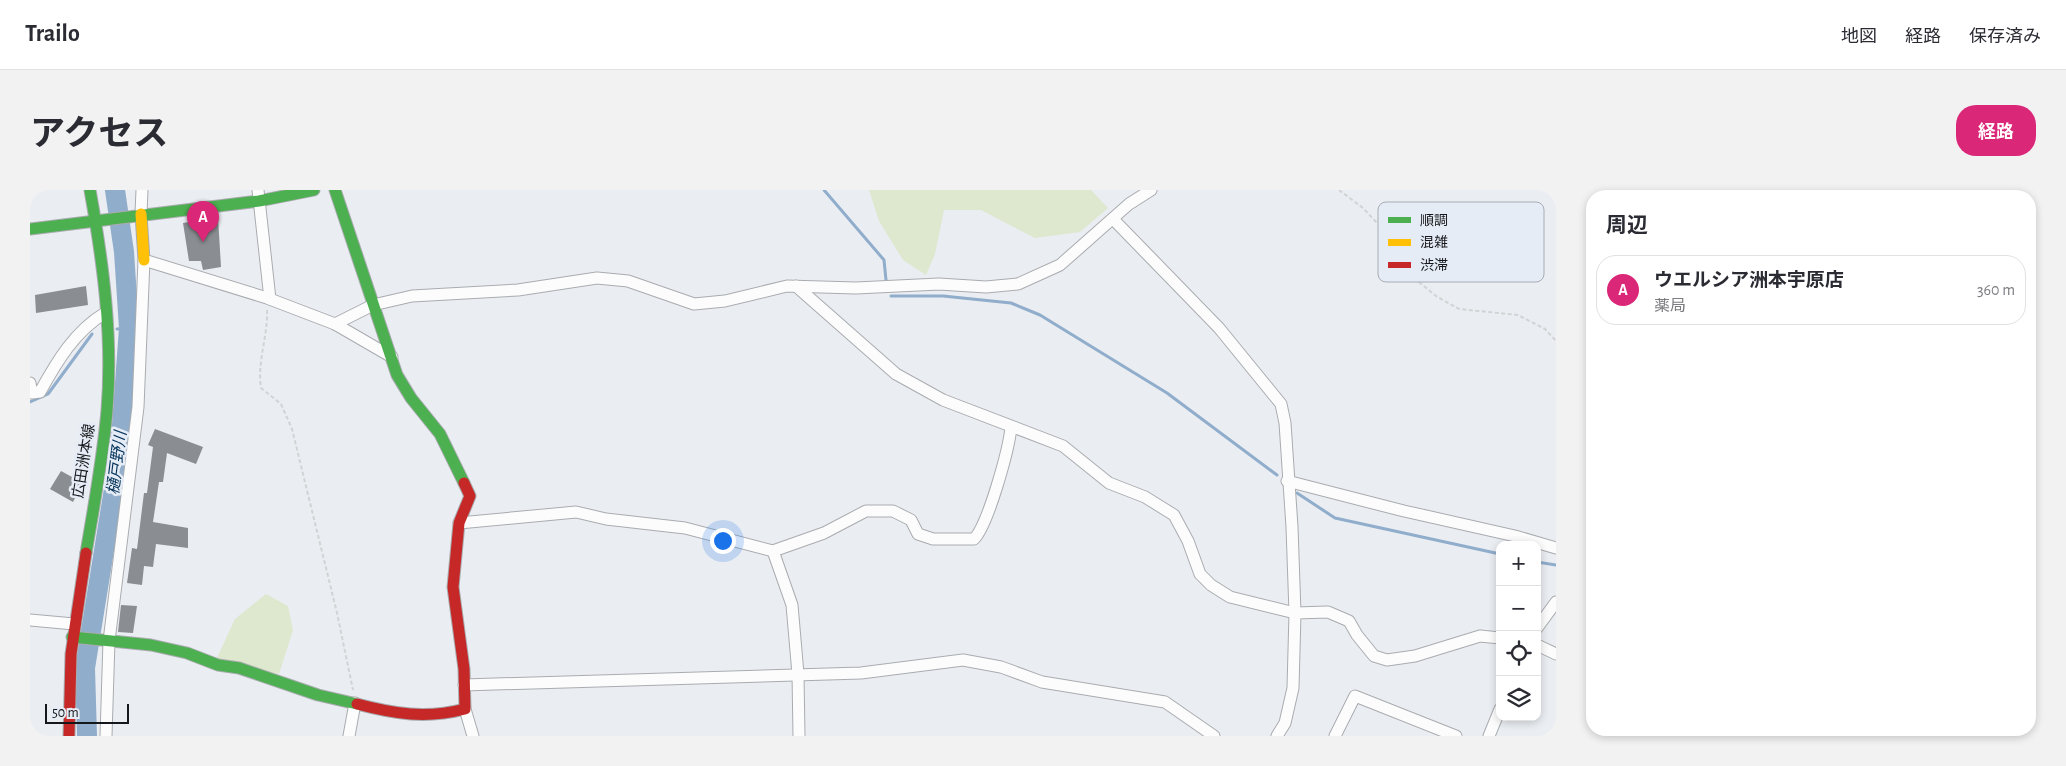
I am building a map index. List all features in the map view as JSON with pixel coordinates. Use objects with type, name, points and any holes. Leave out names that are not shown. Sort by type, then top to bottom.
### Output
[{"type":"street","name":"広田洲本線","points":[[69,736],[67,702],[76,638],[74,624],[107,408],[108,349],[96,221],[90,190]]},
{"type":"street","points":[[106,736],[109,641],[138,407],[144,260],[141,214],[142,190]]},
{"type":"street","points":[[30,229],[259,196],[314,190]]},
{"type":"street","points":[[335,190],[392,357],[396,375],[440,434],[470,496],[459,523],[453,587],[465,709],[473,736]]},
{"type":"street","points":[[334,324],[373,305],[412,296],[518,290],[597,278],[628,281],[694,304],[725,301],[787,286],[856,288],[939,284],[986,287],[1018,284],[1060,265],[1129,204],[1151,190]]},
{"type":"street","points":[[259,196],[268,298]]},
{"type":"street","points":[[1113,220],[1219,328],[1281,404],[1284,423],[1295,613],[1293,688],[1285,723],[1277,736]]},
{"type":"street","points":[[144,260],[268,298],[334,324],[392,357]]},
{"type":"street","points":[[796,286],[896,374],[943,400],[1011,428],[1063,446],[1109,483],[1145,497],[1174,514],[1188,541],[1200,574],[1211,585],[1230,597],[1295,613],[1328,612],[1349,621],[1357,635],[1374,656],[1387,660],[1415,656],[1480,636],[1496,638]]},
{"type":"street","points":[[30,383],[32,393],[40,392],[54,366],[74,339],[91,322],[105,313]]},
{"type":"street","points":[[459,523],[576,512],[606,519],[685,528],[772,551],[824,533],[866,511],[893,511],[911,520],[918,534],[933,539],[974,539],[981,532],[990,509],[1010,443],[1011,428]]},
{"type":"street","points":[[1287,481],[1404,511],[1516,536],[1556,548]]},
{"type":"street","points":[[772,551],[792,605],[798,674],[799,736]]},
{"type":"street","points":[[1541,623],[1556,602]]},
{"type":"street","points":[[30,620],[74,624]]},
{"type":"street","points":[[76,638],[151,645],[187,653],[218,665],[239,668],[318,695],[396,714],[442,715],[465,709]]},
{"type":"street","points":[[1541,647],[1556,654]]},
{"type":"street","points":[[464,685],[861,673],[963,660],[1002,667],[1042,682],[1165,702],[1214,736]]},
{"type":"street","points":[[1335,736],[1355,696],[1456,736]]},
{"type":"street","points":[[349,736],[355,703]]},
{"type":"street","points":[[1489,736],[1496,719]]},
{"type":"path","points":[[1339,190],[1363,208],[1378,224]]},
{"type":"path","points":[[1419,282],[1458,309],[1518,316],[1545,329],[1556,342]]},
{"type":"path","points":[[268,298],[266,338],[259,366],[261,388],[280,404],[292,429],[337,612],[355,703]]},
{"type":"green space","points":[[869,190],[1091,190],[1108,208],[1080,232],[1035,238],[981,210],[944,210],[935,254],[926,275],[903,260],[879,221]]},
{"type":"green space","points":[[266,594],[288,606],[293,630],[279,674],[216,660],[235,619]]},
{"type":"building","points":[[218,217],[221,267],[203,270],[201,261],[189,261],[183,223]]},
{"type":"building","points":[[86,286],[88,305],[36,313],[35,295]]},
{"type":"building","points":[[155,429],[203,447],[196,464],[167,453],[163,482],[159,482],[153,522],[188,528],[188,548],[156,544],[153,567],[144,566],[142,585],[127,583],[132,548],[137,549],[144,493],[147,493],[153,447],[148,445]]},
{"type":"building","points":[[61,471],[83,483],[73,502],[50,489]]},
{"type":"building","points":[[121,605],[137,606],[133,633],[118,632]]},
{"type":"waterway","name":"樋戸野川","points":[[87,736],[85,668],[120,452],[129,328],[124,252],[115,190]]},
{"type":"waterway","points":[[824,190],[884,260],[886,280]]},
{"type":"waterway","points":[[891,296],[943,296],[1011,303],[1040,315],[1167,393],[1277,475]]},
{"type":"waterway","points":[[117,329],[129,328]]},
{"type":"waterway","points":[[30,402],[48,394],[92,334]]},
{"type":"waterway","points":[[1297,493],[1335,518],[1496,553]]},
{"type":"waterway","points":[[1541,563],[1556,565]]},
{"type":"traffic: fast","points":[[86,553],[103,446],[109,383],[106,300],[90,190]]},
{"type":"traffic: fast","points":[[30,229],[259,201],[314,190]]},
{"type":"traffic: fast","points":[[335,190],[397,375],[411,398],[440,434],[464,483]]},
{"type":"traffic: fast","points":[[72,637],[151,645],[187,653],[218,665],[239,668],[318,695],[357,704]]},
{"type":"traffic: slow","points":[[141,214],[144,260]]},
{"type":"traffic: jam","points":[[357,704],[411,714],[437,714],[465,709],[464,669],[453,587],[459,523],[470,496],[464,483]]},
{"type":"traffic: jam","points":[[69,736],[71,654],[86,553]]},
{"type":"place","name":"ウエルシア洲本宇原店","points":[[203,242]]}]
